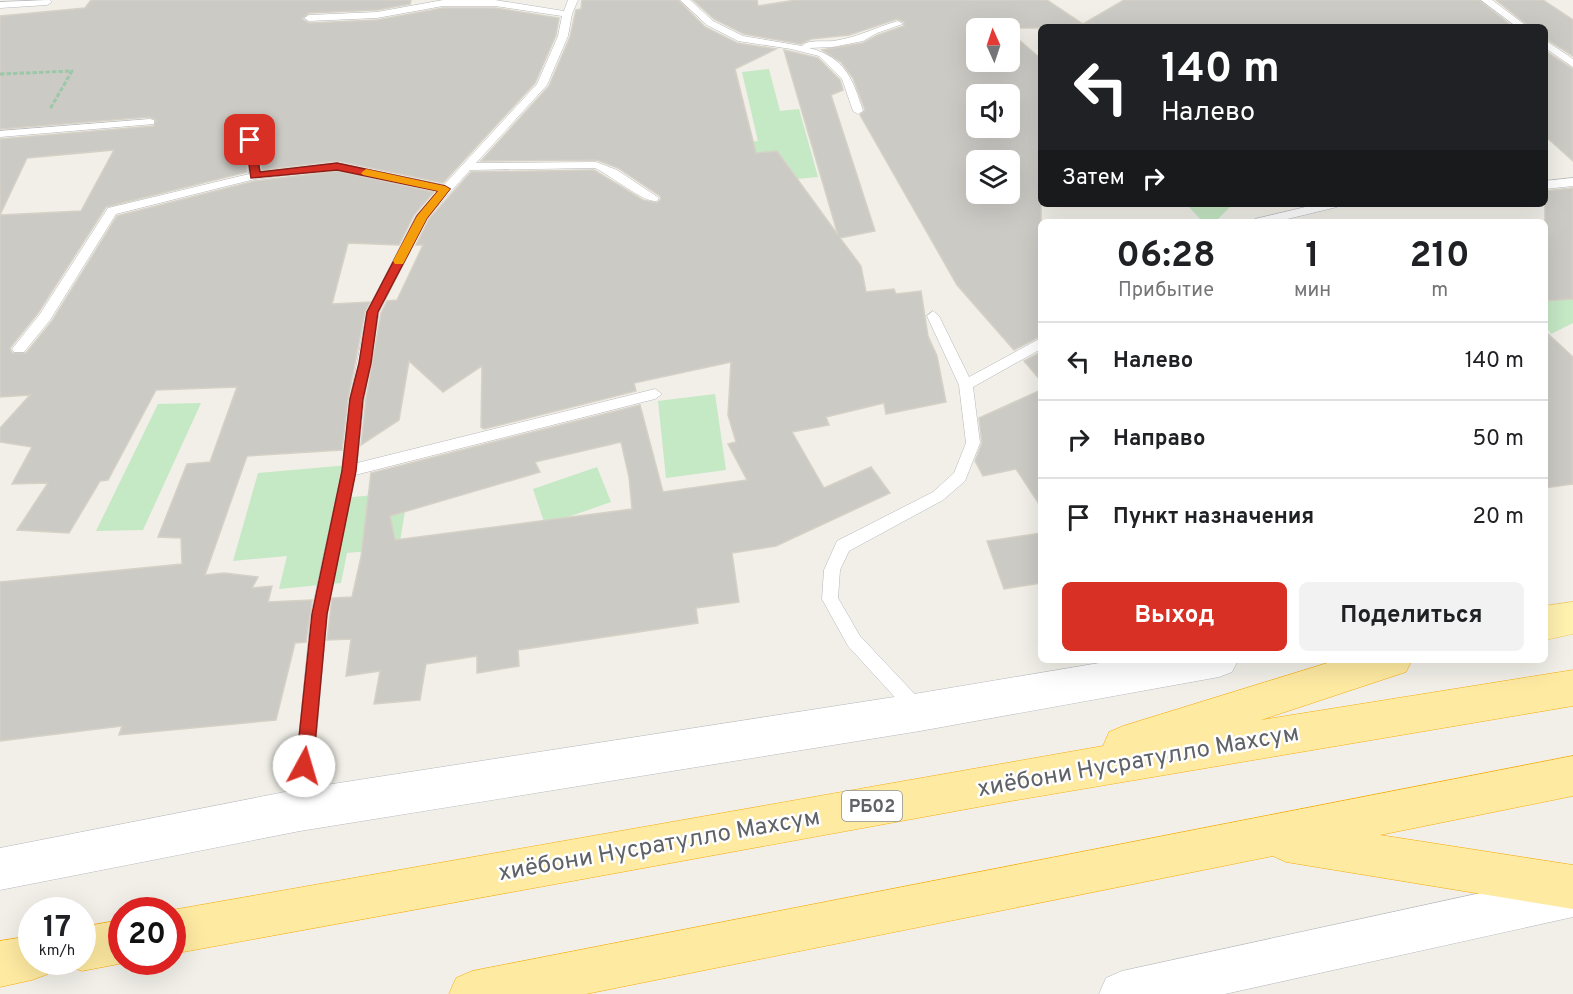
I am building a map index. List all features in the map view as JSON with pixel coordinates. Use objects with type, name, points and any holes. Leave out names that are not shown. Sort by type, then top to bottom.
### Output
[{"type":"highway","points":[[1011,781],[1384,663]]},
{"type":"highway","name":"хиёбони Нусратулло Махсум","points":[[186,929],[1011,781],[1573,688]]},
{"type":"highway","points":[[472,994],[1573,776]]},
{"type":"highway","points":[[1263,837],[1573,887]]},
{"type":"highway","points":[[0,964],[18,961]]},
{"type":"main road","points":[[1548,622],[1573,618]]},
{"type":"street","points":[[0,869],[300,810],[920,712],[1202,663]]},
{"type":"street","points":[[1122,994],[1573,896]]},
{"type":"lane","points":[[300,810],[319,614],[349,471],[357,399],[372,312],[422,216],[542,85],[563,36],[567,14],[573,0]]},
{"type":"lane","points":[[685,0],[710,23],[741,39],[791,46],[822,54],[848,78],[858,111]]},
{"type":"lane","points":[[1486,0],[1519,24]]},
{"type":"lane","points":[[0,4],[47,2]]},
{"type":"lane","points":[[309,18],[377,15],[443,3],[495,3],[567,14]]},
{"type":"lane","points":[[791,46],[833,44],[860,39],[874,31],[898,24]]},
{"type":"lane","points":[[1548,45],[1573,64]]},
{"type":"lane","points":[[0,134],[150,122]]},
{"type":"lane","points":[[247,122],[255,176]]},
{"type":"lane","points":[[467,167],[596,165],[612,172],[653,198]]},
{"type":"lane","points":[[19,349],[45,317],[112,211],[255,176],[337,166],[445,189]]},
{"type":"lane","points":[[1548,185],[1573,182]]},
{"type":"lane","points":[[1270,219],[1320,207]]},
{"type":"lane","points":[[920,712],[854,641],[830,599],[832,570],[843,546],[938,496],[960,477],[973,443],[966,385],[933,316]]},
{"type":"lane","points":[[966,385],[1038,345]]},
{"type":"lane","points":[[349,471],[655,394]]},
{"type":"path","points":[[0,74],[72,70],[45,117]]},
{"type":"green space","points":[[769,69],[780,111],[799,109],[818,177],[741,184],[733,144],[758,141],[742,72]]},
{"type":"green space","points":[[1189,207],[1230,207],[1218,219],[1200,219]]},
{"type":"green space","points":[[1548,239],[1573,257],[1573,323],[1551,334],[1548,330]]},
{"type":"green space","points":[[715,394],[726,470],[666,478],[658,401]]},
{"type":"green space","points":[[201,403],[143,530],[96,531],[158,404]]},
{"type":"green space","points":[[349,465],[342,498],[408,492],[399,548],[347,553],[341,583],[279,589],[287,556],[233,561],[258,473]]},
{"type":"green space","points":[[597,467],[611,502],[545,525],[533,489]]},
{"type":"building","points":[[91,0],[411,0],[410,4],[377,10],[309,13],[302,19],[309,23],[377,20],[443,8],[495,8],[559,18],[556,35],[535,83],[443,183],[337,161],[262,170],[254,121],[251,118],[243,118],[241,120],[247,172],[106,207],[38,313],[10,348],[12,353],[26,353],[52,321],[117,216],[255,181],[337,171],[434,192],[414,215],[399,245],[348,243],[332,304],[370,302],[365,312],[348,399],[342,450],[247,456],[205,575],[224,573],[258,577],[252,588],[272,586],[268,602],[312,600],[306,642],[295,643],[276,720],[119,735],[122,726],[0,741],[0,582],[182,564],[181,538],[158,537],[187,464],[210,462],[237,387],[156,390],[108,480],[100,481],[69,533],[17,530],[48,483],[12,484],[32,447],[0,442],[0,428],[30,395],[0,397],[0,215],[0,139],[154,126],[156,120],[150,117],[0,129],[0,16],[85,8]],"holes":[[[114,150],[81,211],[0,215],[27,158]]]},
{"type":"building","points":[[582,0],[678,0],[705,27],[737,43],[776,49],[735,69],[756,153],[777,151],[838,235],[784,50],[818,58],[840,80],[843,90],[831,95],[875,231],[840,238],[861,266],[866,292],[894,289],[896,294],[921,291],[928,336],[937,356],[946,402],[886,414],[884,403],[826,417],[829,425],[792,432],[824,488],[871,467],[890,493],[776,546],[732,553],[739,602],[696,608],[698,623],[518,650],[519,666],[477,673],[477,656],[426,664],[420,700],[374,704],[380,671],[346,676],[351,639],[327,640],[332,598],[352,597],[361,557],[371,473],[640,405],[663,492],[747,480],[728,444],[736,442],[728,415],[731,362],[634,383],[636,391],[484,429],[481,427],[482,366],[443,392],[409,361],[399,420],[361,445],[366,399],[381,313],[387,301],[397,300],[423,245],[416,245],[429,219],[471,172],[594,170],[643,200],[657,203],[661,199],[660,196],[618,168],[597,160],[481,161],[549,86],[570,37],[576,10],[581,9]],"holes":[[[621,442],[629,477],[632,509],[395,540],[390,516],[540,472],[535,462]]]},
{"type":"building","points":[[693,0],[757,0],[758,6],[796,0],[1047,0],[1083,24],[1038,24],[1038,28],[1020,28],[1020,18],[966,18],[966,72],[1020,72],[1020,41],[1038,56],[1038,207],[1041,207],[1041,219],[1038,219],[1038,338],[1014,350],[957,285],[860,115],[865,110],[853,78],[841,62],[822,50],[863,43],[904,26],[904,22],[897,19],[849,35],[811,39],[801,44],[744,34],[714,19]]},
{"type":"building","points":[[1124,0],[1479,0],[1509,24],[1083,24]]},
{"type":"building","points":[[1496,0],[1543,0],[1573,20],[1573,56],[1548,40],[1548,24],[1526,24]]},
{"type":"building","points":[[1548,53],[1573,69],[1573,161],[1548,139]]},
{"type":"building","points":[[1573,188],[1573,299],[1548,301],[1548,219],[1545,219],[1545,207],[1548,207],[1548,191]]},
{"type":"building","points":[[1548,334],[1573,357],[1573,484],[1548,488]]},
{"type":"building","points":[[1038,354],[1038,377],[1024,361]]},
{"type":"building","points":[[1038,391],[1038,502],[1016,469],[983,476],[975,461],[982,443],[979,418]]},
{"type":"building","points":[[1038,533],[1038,583],[1004,589],[987,541]]},
{"type":"slow traffic","points":[[366,173],[445,189],[422,216],[399,261]]},
{"type":"route","points":[[250,140],[255,176],[337,166],[445,189],[422,216],[372,312],[357,399],[349,471],[319,614],[304,766]]}]
